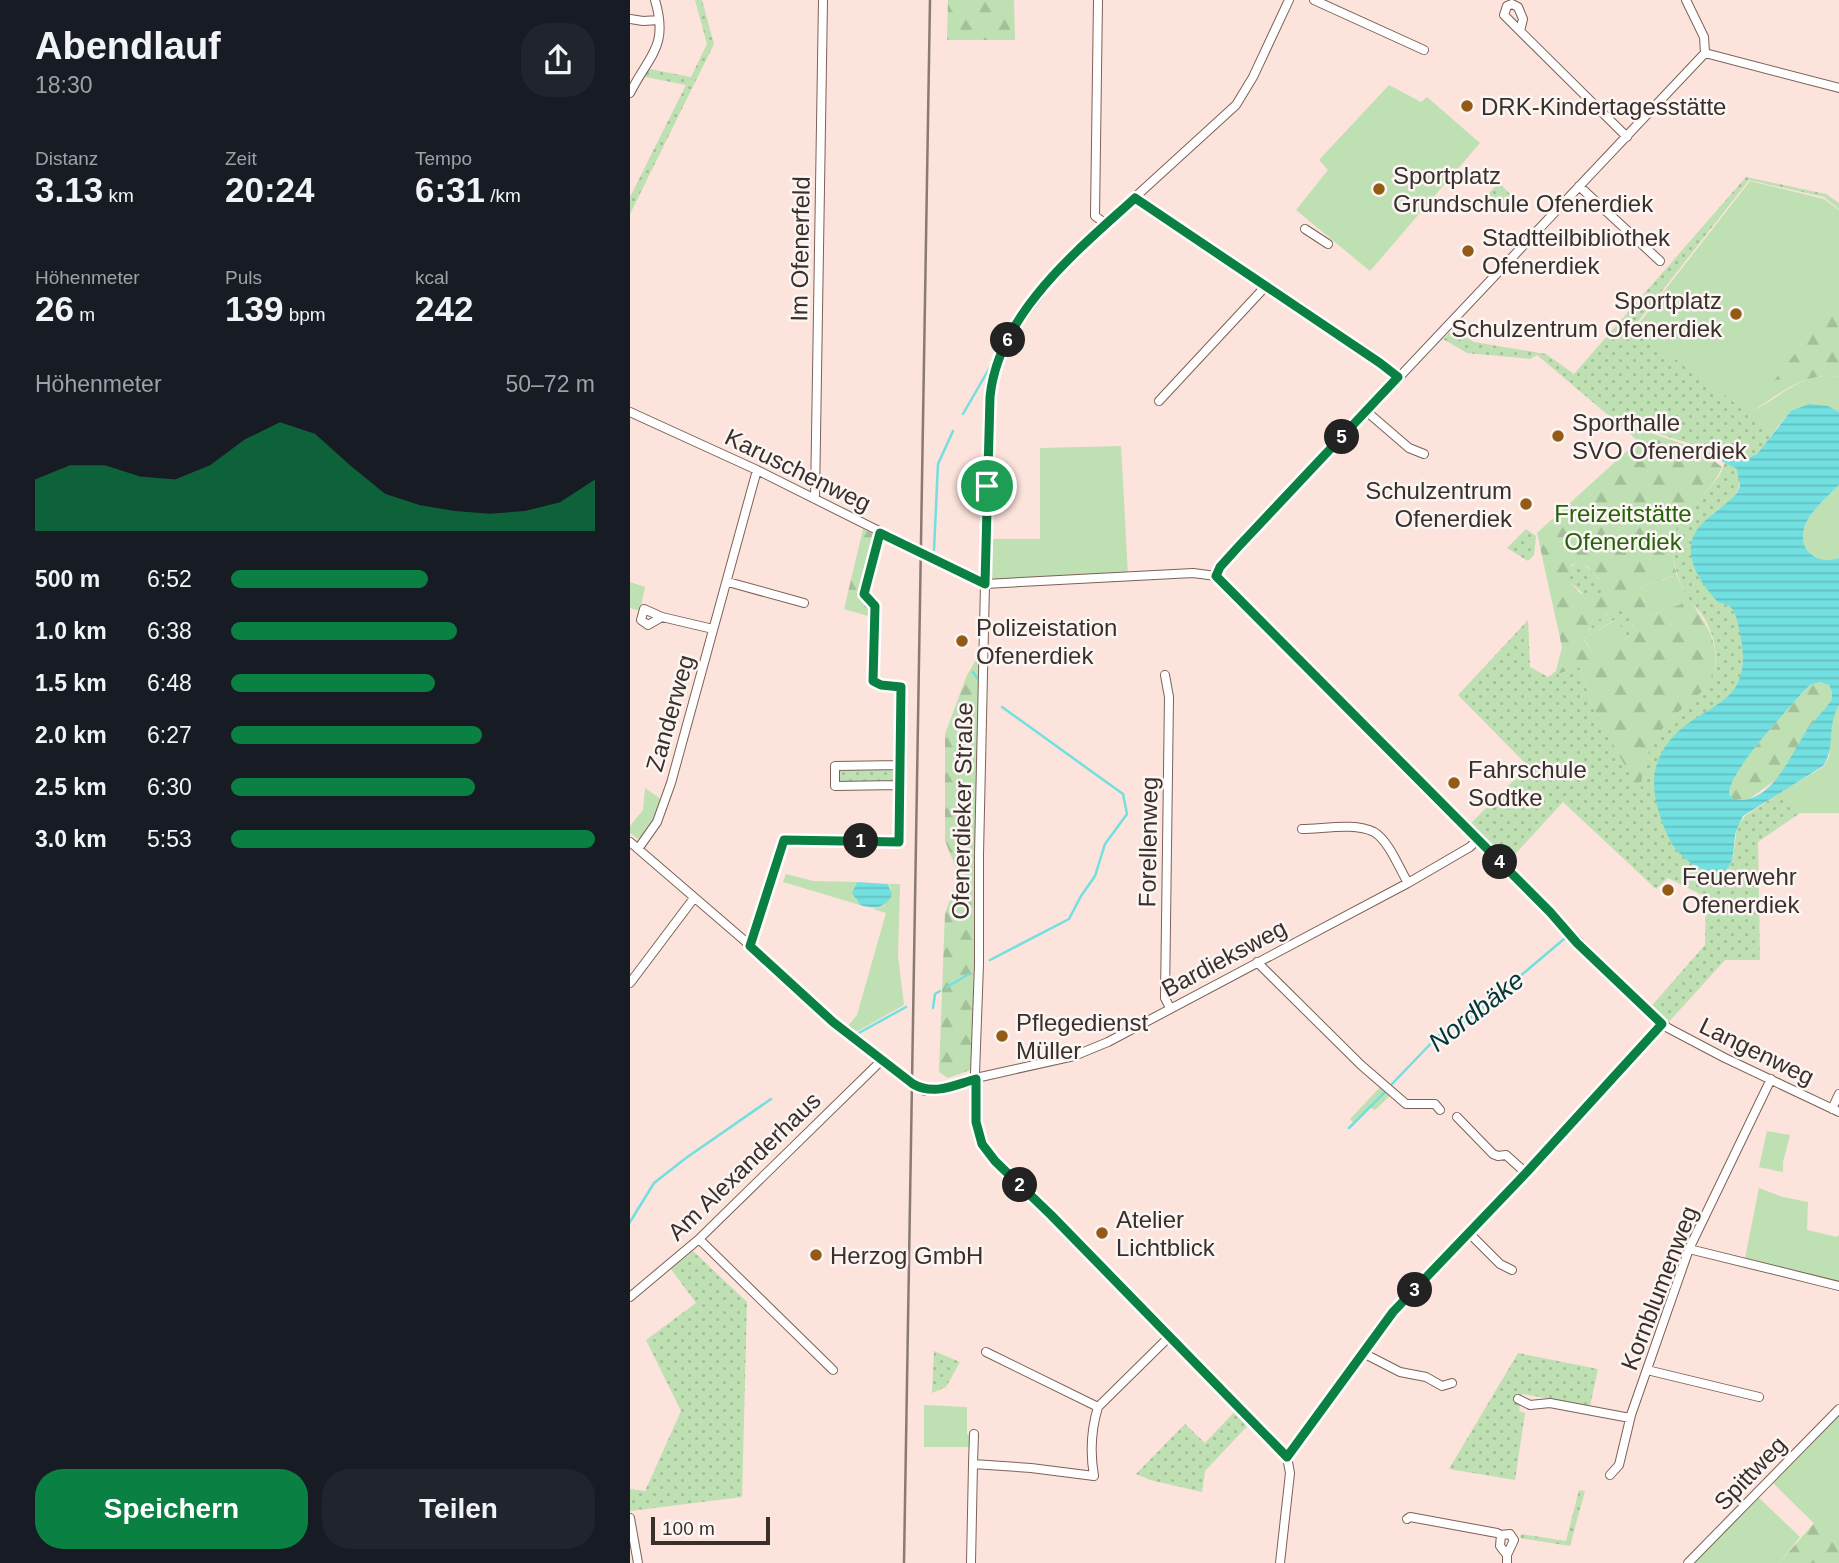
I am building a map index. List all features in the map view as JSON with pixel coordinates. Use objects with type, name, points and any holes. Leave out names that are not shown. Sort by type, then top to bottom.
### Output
[{"type":"street","points":[[630,93],[656,51],[660,36],[655,0]]},
{"type":"street","name":"Im Ofenerfeld","points":[[815,499],[823,0]]},
{"type":"street","points":[[1098,0],[1095,216],[1106,224]]},
{"type":"street","name":"Ofenerdieker Straße","points":[[1170,1336],[995,1161],[982,1144],[976,1122],[991,381],[1007,341],[1041,290],[1064,262],[1236,105],[1253,77],[1289,0]]},
{"type":"street","points":[[1314,0],[1424,50]]},
{"type":"street","points":[[985,584],[1193,573],[1216,576],[1220,567],[1239,546],[1705,53],[1704,37],[1686,0]]},
{"type":"street","points":[[630,19],[659,20]]},
{"type":"street","points":[[1520,32],[1627,137]]},
{"type":"street","points":[[1705,53],[1839,89]]},
{"type":"street","points":[[1579,186],[1660,261]]},
{"type":"street","points":[[1135,198],[1398,377]]},
{"type":"street","points":[[1305,229],[1328,244]]},
{"type":"street","points":[[1159,401],[1265,287]]},
{"type":"street","points":[[1366,411],[1409,448],[1424,454]]},
{"type":"street","name":"Karuschenweg","points":[[630,412],[757,470],[985,584]]},
{"type":"street","name":"Zanderweg","points":[[638,849],[657,821],[665,800],[757,470]]},
{"type":"street","points":[[750,946],[784,840],[899,842],[901,687],[881,685],[873,681],[875,606],[864,594],[880,533]]},
{"type":"street","name":"Langenweg","points":[[1216,576],[1550,912],[1577,943],[1662,1024],[1700,1046],[1835,1111]]},
{"type":"street","points":[[727,582],[804,603]]},
{"type":"street","points":[[662,617],[713,629]]},
{"type":"street","name":"Forellenweg","points":[[1165,675],[1169,697],[1165,999],[1170,1008]]},
{"type":"street","points":[[900,765],[835,766],[835,786],[900,785]]},
{"type":"street","points":[[1302,829],[1360,828],[1375,833],[1386,845],[1408,883]]},
{"type":"street","name":"Bardieksweg","points":[[630,842],[750,946],[809,1002],[881,1060],[925,1091],[1074,1056],[1108,1042],[1408,883],[1470,847],[1477,840]]},
{"type":"street","points":[[630,983],[694,898]]},
{"type":"street","points":[[1257,962],[1361,1065],[1406,1104],[1435,1104],[1440,1110]]},
{"type":"street","points":[[1287,1457],[1393,1312],[1526,1173],[1662,1024]]},
{"type":"street","name":"Am Alexanderhaus","points":[[630,1297],[699,1239],[881,1060]]},
{"type":"street","name":"Kornblumenweg","points":[[1611,1475],[1619,1465],[1630,1418],[1689,1249],[1771,1079]]},
{"type":"street","points":[[1835,1111],[1839,1094]]},
{"type":"street","points":[[1457,1117],[1493,1154],[1506,1155],[1526,1173]]},
{"type":"street","points":[[1469,1233],[1500,1264],[1512,1270]]},
{"type":"street","points":[[699,1239],[833,1370]]},
{"type":"street","points":[[1689,1249],[1839,1286]]},
{"type":"street","points":[[973,1464],[1094,1476],[1091,1460],[1093,1423],[1098,1407],[1170,1336],[1287,1457],[1290,1473],[1280,1563]]},
{"type":"street","points":[[986,1352],[1098,1407]]},
{"type":"street","points":[[1363,1353],[1400,1372],[1426,1377],[1442,1386],[1452,1383]]},
{"type":"street","points":[[1647,1370],[1759,1397]]},
{"type":"street","points":[[1518,1399],[1530,1405],[1550,1403],[1630,1418]]},
{"type":"street","name":"Spittweg","points":[[1689,1563],[1839,1409]]},
{"type":"street","points":[[971,1563],[974,1434]]},
{"type":"street","points":[[1407,1519],[1410,1517],[1502,1535],[1510,1534],[1514,1540],[1507,1559]]},
{"type":"street","points":[[630,1518],[638,1563]]},
{"type":"street","points":[[1502,1535],[1499,1545],[1507,1559]]},
{"type":"green space","points":[[695,0],[702,0],[714,44],[630,214],[630,197],[686,85],[640,76],[645,68],[691,77],[707,44]]},
{"type":"green space","points":[[948,0],[1014,0],[1015,40],[947,40]]},
{"type":"green space","name":"Sportplatz Grundschule Ofenerdiek","points":[[1389,85],[1421,102],[1427,97],[1480,143],[1370,271],[1296,210],[1328,170],[1319,160]]},
{"type":"green space","points":[[1746,177],[1826,194],[1839,203],[1839,209],[1824,197],[1749,180],[1633,328],[1774,432],[1757,454],[1743,460],[1614,420],[1537,355],[1530,359],[1467,353],[1443,339],[1453,329],[1474,342],[1546,354],[1574,374]]},
{"type":"green space","name":"Sportplatz Schulzentrum Ofenerdiek","points":[[1750,181],[1824,199],[1839,210],[1839,297],[1752,411],[1803,381],[1826,376],[1839,377],[1839,412],[1820,406],[1802,407],[1787,416],[1774,432],[1633,331]]},
{"type":"green space","points":[[1499,183],[1517,201],[1502,215],[1484,198]]},
{"type":"green space","points":[[1839,297],[1839,377],[1826,376],[1803,381],[1749,413]]},
{"type":"green space","name":"Freizeitstätte Ofenerdiek","points":[[1614,420],[1700,450],[1722,467],[1713,483],[1681,521],[1674,555],[1678,578],[1713,642],[1716,656],[1714,671],[1702,691],[1672,718],[1658,735],[1643,773],[1640,795],[1591,704],[1580,667],[1548,677],[1556,671],[1562,647],[1537,533],[1638,441]],"holes":[[[1576,563],[1588,567],[1599,579],[1581,594],[1570,582],[1571,565]],[[1673,576],[1682,604],[1649,615],[1640,587]],[[1607,614],[1633,624],[1628,637],[1596,658],[1584,640],[1589,629]]]},
{"type":"green space","points":[[1121,446],[1128,576],[985,584],[986,539],[1040,539],[1040,448]]},
{"type":"green space","points":[[1725,461],[1737,469],[1738,490],[1735,496],[1713,513],[1698,576],[1719,603],[1730,606],[1737,616],[1742,637],[1742,672],[1732,694],[1696,719],[1733,858],[1737,827],[1745,816],[1783,791],[1800,813],[1758,842],[1760,960],[1725,960],[1665,1026],[1648,1010],[1705,945],[1706,897],[1668,878],[1656,889],[1563,802],[1507,863],[1469,825],[1528,766],[1458,695],[1528,620],[1530,667],[1548,677],[1580,667],[1591,704],[1640,793],[1643,772],[1653,743],[1665,725],[1706,687],[1715,667],[1716,651],[1712,635],[1705,619],[1690,601],[1680,582],[1673,546],[1678,527],[1689,510],[1718,478]]},
{"type":"green space","points":[[1839,485],[1839,558],[1820,559],[1813,556],[1804,544],[1804,528],[1815,510]]},
{"type":"green space","points":[[863,529],[875,535],[864,594],[875,606],[875,618],[844,609]]},
{"type":"green space","points":[[1526,529],[1536,536],[1534,555],[1528,561],[1507,548]]},
{"type":"green space","points":[[1576,563],[1590,569],[1599,580],[1602,590],[1598,597],[1587,597],[1570,582],[1569,568]]},
{"type":"green space","points":[[1674,576],[1683,604],[1649,615],[1640,587]]},
{"type":"green space","points":[[630,582],[645,587],[640,611],[630,608]]},
{"type":"green space","points":[[1619,611],[1628,613],[1633,620],[1628,637],[1616,619],[1584,639],[1598,621]]},
{"type":"green space","points":[[1617,619],[1628,637],[1596,658],[1584,639]]},
{"type":"green space","points":[[979,655],[979,964],[976,1068],[948,1078],[939,1072],[945,913],[956,884],[956,868],[945,841],[945,734],[967,675]]},
{"type":"green space","points":[[1820,682],[1829,685],[1832,699],[1800,741],[1780,777],[1749,799],[1734,800],[1729,795],[1731,785],[1747,757],[1802,693],[1810,685]]},
{"type":"green space","points":[[1839,705],[1839,813],[1800,813],[1783,791],[1823,767],[1829,757],[1833,715]]},
{"type":"green space","points":[[900,765],[899,785],[835,786],[835,766]]},
{"type":"green space","points":[[645,788],[662,800],[650,827],[638,839],[630,833],[630,826],[643,810]]},
{"type":"green space","points":[[786,874],[813,881],[857,882],[854,894],[860,905],[783,882]]},
{"type":"green space","points":[[888,884],[900,884],[898,956],[904,1005],[856,1032],[848,1026],[857,1015],[886,913],[873,909],[884,906],[891,888]]},
{"type":"green space","points":[[1383,1084],[1393,1093],[1375,1110],[1370,1107],[1354,1123],[1350,1119]]},
{"type":"green space","points":[[1767,1131],[1790,1135],[1783,1172],[1759,1167]]},
{"type":"green space","points":[[1759,1188],[1808,1202],[1807,1230],[1837,1237],[1839,1235],[1839,1286],[1744,1263]]},
{"type":"green space","points":[[693,1251],[747,1302],[742,1497],[630,1511],[630,1489],[645,1491],[681,1411],[646,1340],[696,1303],[671,1269]]},
{"type":"green space","points":[[934,1351],[960,1362],[946,1387],[932,1393]]},
{"type":"green space","points":[[1518,1353],[1598,1369],[1590,1406],[1522,1394],[1519,1411],[1525,1413],[1515,1480],[1449,1469]]},
{"type":"green space","points":[[924,1405],[967,1407],[967,1434],[974,1439],[973,1447],[924,1447]]},
{"type":"green space","points":[[1239,1407],[1252,1421],[1205,1471],[1202,1492],[1150,1480],[1136,1474],[1185,1424],[1205,1443]]},
{"type":"green space","points":[[1839,1409],[1839,1548],[1770,1480]]},
{"type":"green space","points":[[1579,1490],[1585,1491],[1570,1546],[1520,1538],[1521,1534],[1566,1541]]},
{"type":"green space","points":[[1756,1495],[1800,1537],[1779,1563],[1689,1563]]},
{"type":"green space","points":[[1815,1522],[1839,1548],[1839,1563],[1779,1563]]},
{"type":"water","points":[[1809,404],[1828,406],[1839,412],[1839,485],[1811,514],[1803,537],[1804,544],[1813,556],[1829,560],[1839,558],[1839,705],[1833,721],[1829,752],[1823,766],[1743,816],[1736,833],[1730,865],[1722,872],[1707,871],[1686,859],[1675,848],[1659,814],[1654,783],[1657,762],[1676,734],[1721,702],[1733,691],[1741,676],[1743,654],[1736,615],[1730,607],[1719,603],[1705,586],[1691,556],[1694,536],[1700,526],[1737,493],[1740,486],[1737,469],[1700,450],[1743,460],[1757,454],[1791,411]],"holes":[[[1820,682],[1829,685],[1832,699],[1768,788],[1747,799],[1734,799],[1729,795],[1731,785],[1747,758],[1802,693],[1810,685]]]},
{"type":"water","points":[[857,882],[888,884],[892,895],[886,903],[878,907],[860,905],[852,893]]},
{"type":"waterway","points":[[963,414],[997,355]]},
{"type":"waterway","points":[[934,550],[938,464],[953,431]]},
{"type":"waterway","points":[[973,672],[980,682]]},
{"type":"waterway","points":[[990,960],[1069,919],[1095,876],[1105,844],[1127,814],[1123,794],[1002,707]]},
{"type":"waterway","name":"Nordbäke","points":[[1391,1085],[1441,1033],[1467,1021],[1564,939]]},
{"type":"waterway","points":[[947,987],[969,974]]},
{"type":"waterway","points":[[933,1008],[935,994],[940,991]]},
{"type":"waterway","points":[[857,1034],[906,1007]]},
{"type":"waterway","name":"Nordbäke","points":[[1349,1128],[1386,1091]]},
{"type":"waterway","points":[[630,1222],[654,1183],[771,1099]]},
{"type":"railway","points":[[904,1563],[930,0]]},
{"type":"place","name":"DRK-Kindertagesstätte","points":[[1467,106]]},
{"type":"place","name":"Sportplatz Grundschule Ofenerdiek","points":[[1379,189]]},
{"type":"place","name":"Stadtteilbibliothek Ofenerdiek","points":[[1468,251]]},
{"type":"place","name":"Sportplatz Schulzentrum Ofenerdiek","points":[[1736,314]]},
{"type":"place","name":"Sporthalle SVO Ofenerdiek","points":[[1558,436]]},
{"type":"place","name":"Schulzentrum Ofenerdiek","points":[[1526,504]]},
{"type":"place","name":"Polizeistation Ofenerdiek","points":[[962,641]]},
{"type":"place","name":"Fahrschule Sodtke","points":[[1454,783]]},
{"type":"place","name":"Feuerwehr Ofenerdiek","points":[[1668,890]]},
{"type":"place","name":"Pflegedienst Müller","points":[[1002,1036]]},
{"type":"place","name":"Atelier Lichtblick","points":[[1102,1233]]},
{"type":"place","name":"Herzog GmbH","points":[[816,1255]]},
{"type":"route","points":[[1135,198],[1392,372],[1398,377],[1239,546],[1220,567],[1216,576],[1550,912],[1577,943],[1662,1024],[1526,1173],[1393,1312],[1287,1457],[995,1161],[982,1144],[976,1122],[976,1079],[938,1090],[925,1091],[913,1084],[833,1022],[750,946],[784,840],[899,842],[901,687],[881,685],[873,681],[875,606],[864,594],[880,533],[985,584],[987,486],[991,381],[1007,341],[1041,290],[1064,262],[1135,198]]}]
